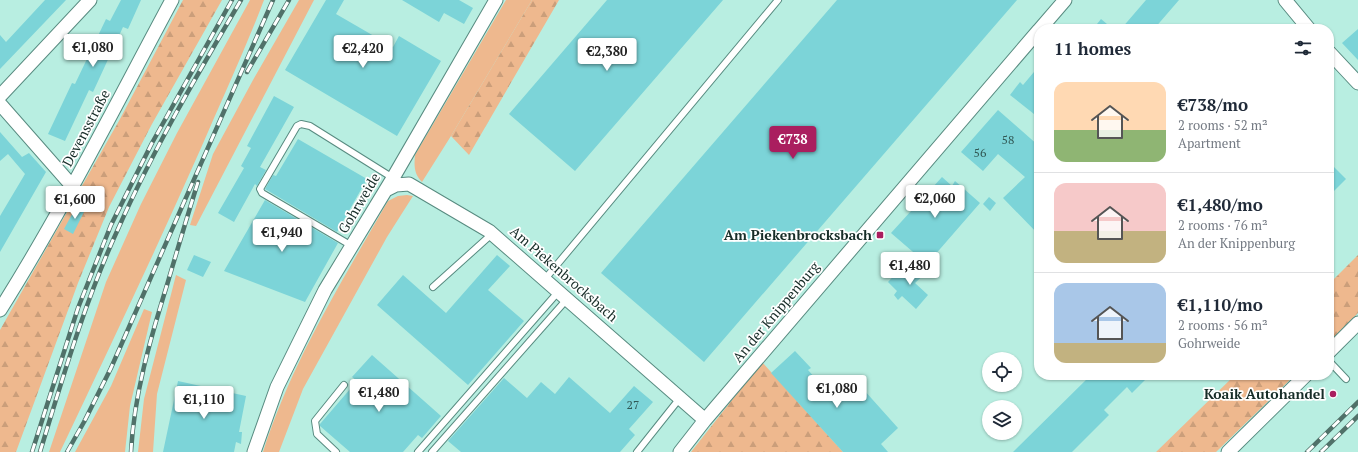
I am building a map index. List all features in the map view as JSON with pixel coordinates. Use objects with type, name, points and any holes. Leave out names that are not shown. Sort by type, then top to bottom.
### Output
[{"type":"street","points":[[0,96],[90,0]]},
{"type":"street","name":"Devensstraße","points":[[0,310],[26,270],[73,187],[172,0]]},
{"type":"street","name":"An der Knippenburg","points":[[1044,24],[1065,0]]},
{"type":"street","points":[[1284,0],[1305,24]]},
{"type":"street","name":"Gohrweide","points":[[254,452],[277,387],[325,290],[393,178],[493,1]]},
{"type":"street","name":"An der Knippenburg","points":[[680,452],[705,420],[1034,36]]},
{"type":"street","points":[[1334,57],[1358,83]]},
{"type":"street","points":[[0,104],[73,187]]},
{"type":"street","name":"Am Piekenbrocksbach","points":[[386,190],[396,185],[409,184],[493,234],[705,420]]},
{"type":"street","points":[[1334,347],[1358,323]]},
{"type":"street","points":[[1228,452],[1301,380]]},
{"type":"lane","points":[[545,279],[778,0]]},
{"type":"lane","points":[[352,246],[262,193],[260,189],[297,126],[301,124],[310,126],[393,178]]},
{"type":"lane","points":[[433,287],[493,234]]},
{"type":"lane","points":[[418,452],[564,295]]},
{"type":"lane","points":[[432,452],[564,295]]},
{"type":"lane","points":[[1334,366],[1346,379]]},
{"type":"lane","points":[[336,452],[317,434],[315,421],[344,386]]},
{"type":"lane","points":[[637,452],[680,398]]},
{"type":"green space","points":[[183,0],[222,0],[152,124],[109,207],[78,283],[16,452],[0,452],[0,330],[120,119]]},
{"type":"green space","points":[[250,0],[264,0],[201,148],[60,452],[49,452],[106,282],[141,204],[177,133]]},
{"type":"green space","points":[[299,0],[314,0],[196,226],[190,225],[213,154]]},
{"type":"green space","points":[[506,0],[532,0],[422,182],[417,176],[415,170],[415,155]]},
{"type":"green space","points":[[532,0],[559,0],[469,155],[451,136]]},
{"type":"green space","points":[[398,196],[413,196],[387,237],[303,389],[279,452],[263,452],[288,386],[335,292],[388,201]]},
{"type":"green space","points":[[1358,255],[1358,313],[1334,337],[1334,279]]},
{"type":"green space","points":[[176,275],[186,280],[157,394],[153,452],[138,452],[144,399]]},
{"type":"green space","points":[[144,309],[152,312],[130,406],[125,452],[75,452],[111,386]]},
{"type":"green space","points":[[762,362],[843,452],[691,452]]},
{"type":"green space","points":[[1230,380],[1290,380],[1216,452],[1156,452]]},
{"type":"building","points":[[45,0],[66,0],[0,69],[0,35],[6,42]]},
{"type":"building","points":[[121,0],[141,0],[128,29],[123,27],[93,92],[89,90],[65,141],[48,134],[72,83],[75,84],[106,19],[110,21]]},
{"type":"building","points":[[326,0],[344,0],[336,14],[393,47],[399,36],[441,61],[397,136],[285,70]]},
{"type":"building","points":[[402,0],[459,0],[473,8],[464,24],[444,13],[439,22]]},
{"type":"building","points":[[607,0],[723,0],[575,171],[509,114]]},
{"type":"building","points":[[837,0],[1017,0],[704,362],[601,273]]},
{"type":"building","points":[[1146,0],[1179,0],[1158,24],[1125,24]]},
{"type":"building","points":[[1101,19],[1107,24],[1097,24]]},
{"type":"building","points":[[1358,29],[1358,60],[1342,43]]},
{"type":"building","points":[[1034,72],[1034,114],[1010,95],[1020,82],[1023,85]]},
{"type":"building","points":[[274,96],[294,107],[260,167],[266,170],[257,186],[255,184],[234,222],[218,213],[244,168],[241,166],[251,148],[247,146]]},
{"type":"building","points":[[998,110],[1034,142],[1034,230],[1003,198],[1025,177],[998,154],[983,171],[961,152]]},
{"type":"building","points":[[0,132],[22,157],[29,153],[46,172],[0,252],[0,216],[25,174],[8,154],[0,161]]},
{"type":"building","points":[[298,139],[367,179],[337,232],[265,189],[273,175],[276,176]]},
{"type":"building","points":[[1334,167],[1346,179],[1334,191]]},
{"type":"building","points":[[942,177],[952,186],[955,181],[980,203],[927,264],[891,233]]},
{"type":"building","points":[[989,197],[996,203],[990,211],[983,204]]},
{"type":"building","points":[[265,200],[338,243],[305,302],[224,271]]},
{"type":"building","points":[[77,205],[85,210],[73,234],[64,229]]},
{"type":"building","points":[[194,255],[211,262],[203,277],[187,270]]},
{"type":"building","points":[[497,255],[510,266],[488,290],[524,321],[468,385],[377,305],[403,275],[446,313]]},
{"type":"building","points":[[922,262],[930,269],[915,283],[928,295],[916,309],[902,296],[898,300],[894,295],[897,291],[888,282],[900,269],[909,277]]},
{"type":"building","points":[[795,351],[811,368],[808,370],[834,399],[855,380],[898,428],[881,444],[888,452],[843,452],[771,373]]},
{"type":"building","points":[[372,355],[441,416],[422,438],[418,435],[403,452],[350,452],[320,426],[320,424],[357,381],[352,377]]},
{"type":"building","points":[[569,377],[610,413],[634,386],[653,402],[629,429],[635,435],[620,452],[461,452],[448,441],[504,378],[527,398],[541,382],[555,394]]},
{"type":"building","points":[[1086,380],[1145,380],[1132,393],[1127,387],[1104,410],[1109,415],[1072,452],[1013,452]]},
{"type":"building","points":[[178,381],[246,396],[239,432],[242,432],[241,444],[236,442],[234,452],[163,452]]},
{"type":"railway","points":[[32,452],[78,308],[111,225],[152,143],[232,0]]},
{"type":"railway","points":[[40,452],[85,311],[118,229],[161,142],[241,0]]},
{"type":"railway","points":[[67,452],[111,368],[273,0]]},
{"type":"railway","points":[[247,72],[289,0]]},
{"type":"railway","points":[[131,452],[139,389],[144,368],[198,182]]},
{"type":"railway","points":[[1307,452],[1358,402]]},
{"type":"railway","points":[[1321,452],[1358,416]]},
{"type":"place","name":"Am Piekenbrocksbach","points":[[880,235]]},
{"type":"place","name":"Koaik Autohandel","points":[[1333,394]]}]
